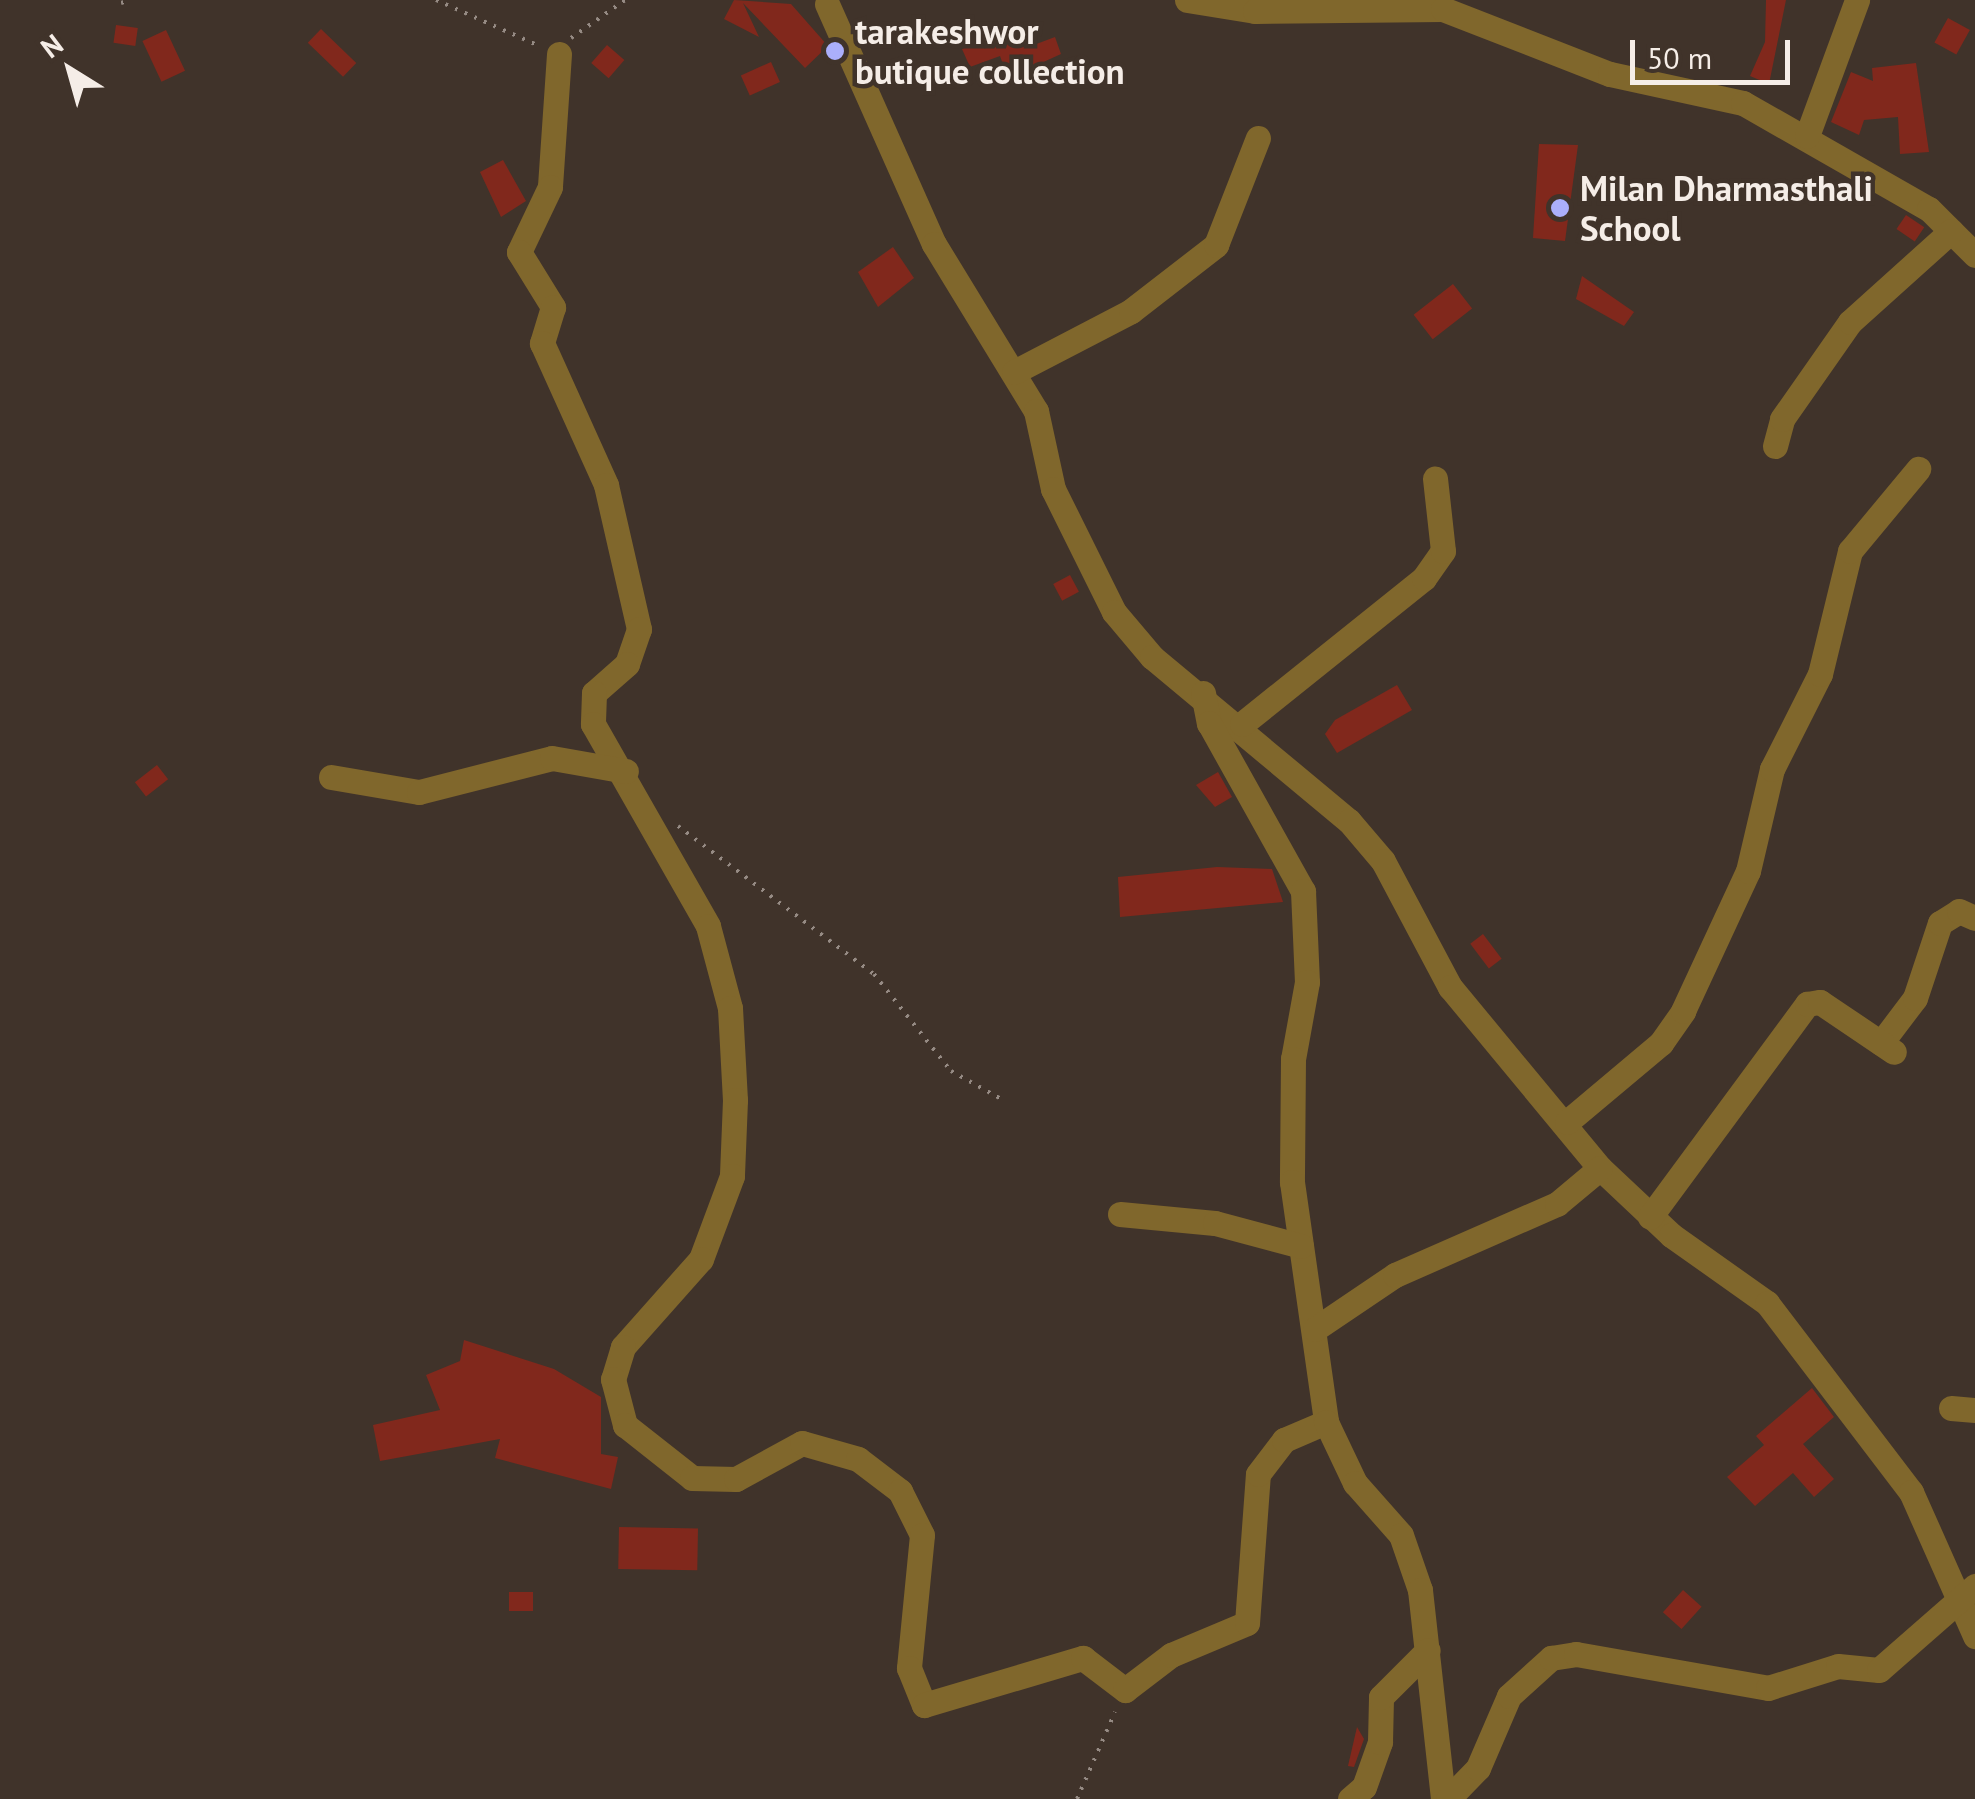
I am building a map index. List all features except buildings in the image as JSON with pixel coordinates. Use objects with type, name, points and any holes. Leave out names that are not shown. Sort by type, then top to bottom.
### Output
[{"type":"street","points":[[1187,0],[1254,10],[1443,9],[1610,74],[1744,103],[1806,136],[1951,231],[1975,255]]},
{"type":"street","points":[[1806,136],[1857,0]]},
{"type":"street","points":[[829,1],[934,244],[1036,411],[1053,489],[1114,612],[1152,657],[1242,724],[1383,861],[1450,987],[1567,1122],[1600,1168],[1650,1217],[1753,1288],[1815,1360],[1911,1492],[1939,1539],[1964,1593],[1975,1636]]},
{"type":"street","points":[[559,54],[550,187],[519,252],[553,307],[542,343],[606,485],[630,566],[634,651],[594,694],[594,724],[645,804],[708,926],[730,1008],[735,1100],[732,1176],[701,1259],[622,1348],[613,1379],[626,1425],[692,1478],[736,1479],[802,1443],[858,1459],[900,1490],[922,1535],[909,1668],[924,1706],[1084,1658],[1125,1690],[1171,1655],[1247,1623],[1258,1474],[1284,1440],[1326,1422]]},
{"type":"street","points":[[1014,372],[1131,311],[1216,245],[1258,138]]},
{"type":"street","points":[[1775,446],[1782,419],[1850,322],[1951,231]]},
{"type":"street","points":[[1567,1122],[1661,1043],[1683,1011],[1748,870],[1772,769],[1820,674],[1850,551],[1918,469]]},
{"type":"street","points":[[1242,724],[1424,578],[1443,552],[1435,478]]},
{"type":"street","points":[[1203,694],[1209,723],[1303,892],[1307,982],[1293,1059],[1301,1246],[1326,1422],[1355,1483],[1401,1535],[1428,1650],[1446,1799]]},
{"type":"street","points":[[331,777],[419,792],[552,758],[626,771]]},
{"type":"street","points":[[1650,1217],[1808,1004],[1820,1002],[1887,1048],[1915,998],[1940,923],[1959,911],[1975,918]]},
{"type":"street","points":[[1315,1329],[1395,1275],[1557,1204],[1600,1168]]},
{"type":"street","points":[[1120,1214],[1215,1223],[1301,1246]]},
{"type":"street","points":[[1446,1799],[1478,1768],[1508,1696],[1551,1658],[1576,1654],[1768,1688],[1838,1666],[1879,1670],[1964,1593]]},
{"type":"street","points":[[1350,1799],[1364,1787],[1380,1742],[1381,1697],[1428,1650]]},
{"type":"path","points":[[121,3],[130,0]]},
{"type":"path","points":[[436,0],[559,54],[586,20],[626,0]]},
{"type":"path","points":[[645,804],[755,877],[826,946],[874,974],[951,1071],[1001,1099]]},
{"type":"path","points":[[1077,1799],[1125,1690]]},
{"type":"place","name":"tarakeshwor butique collection","points":[[835,51]]},
{"type":"place","name":"Milan Dharmasthali School","points":[[1560,208]]}]
